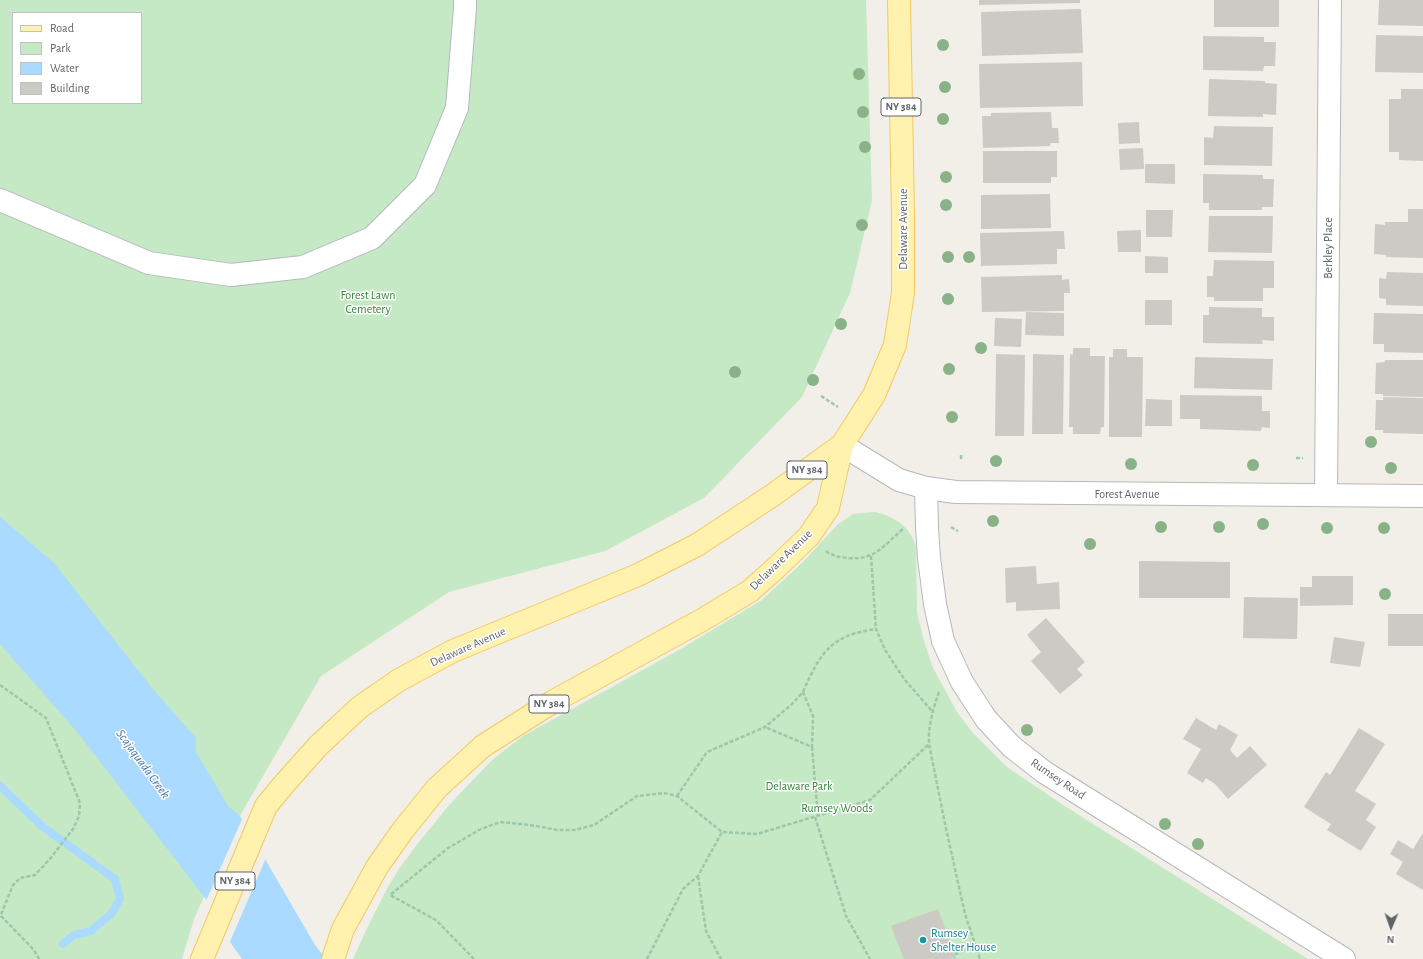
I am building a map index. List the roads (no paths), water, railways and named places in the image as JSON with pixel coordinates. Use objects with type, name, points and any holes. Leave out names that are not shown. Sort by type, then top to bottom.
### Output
[{"type":"main road","name":"Delaware Avenue","points":[[333,959],[343,929],[377,867],[403,830],[437,788],[484,746],[554,701],[702,620],[750,591],[809,536],[828,508],[842,445],[874,396],[895,344],[903,293],[899,0]]},
{"type":"main road","name":"Delaware Avenue","points":[[203,957],[266,806],[284,783],[319,745],[360,707],[399,680],[452,651],[638,575],[697,545],[773,495],[842,445]]},
{"type":"street","points":[[0,200],[149,263],[231,275],[304,267],[372,238],[425,185],[457,108],[465,0]]},
{"type":"street","name":"Berkley Place","points":[[1326,495],[1330,0]]},
{"type":"street","name":"Forest Avenue","points":[[842,445],[899,480],[926,488],[967,492],[1423,496]]},
{"type":"street","name":"Rumsey Road","points":[[926,488],[929,558],[942,641],[962,682],[986,719],[1011,746],[1044,772],[1344,959]]},
{"type":"water","name":"Scajaquada Creek","points":[[0,517],[54,563],[152,688],[196,738],[196,752],[228,806],[240,816],[315,945],[326,959],[242,959],[232,945],[205,898],[78,733],[0,644]]},
{"type":"waterway","points":[[0,786],[43,827],[115,879],[120,899],[112,913],[91,931],[74,935],[63,944]]},
{"type":"place","name":"Rumsey Shelter House","points":[[923,940]]},
{"type":"park label","name":"Forest Lawn Cemetery","points":[[368,302]]},
{"type":"park label","name":"Delaware Park","points":[[799,786]]},
{"type":"park label","name":"Rumsey Woods","points":[[837,808]]}]
